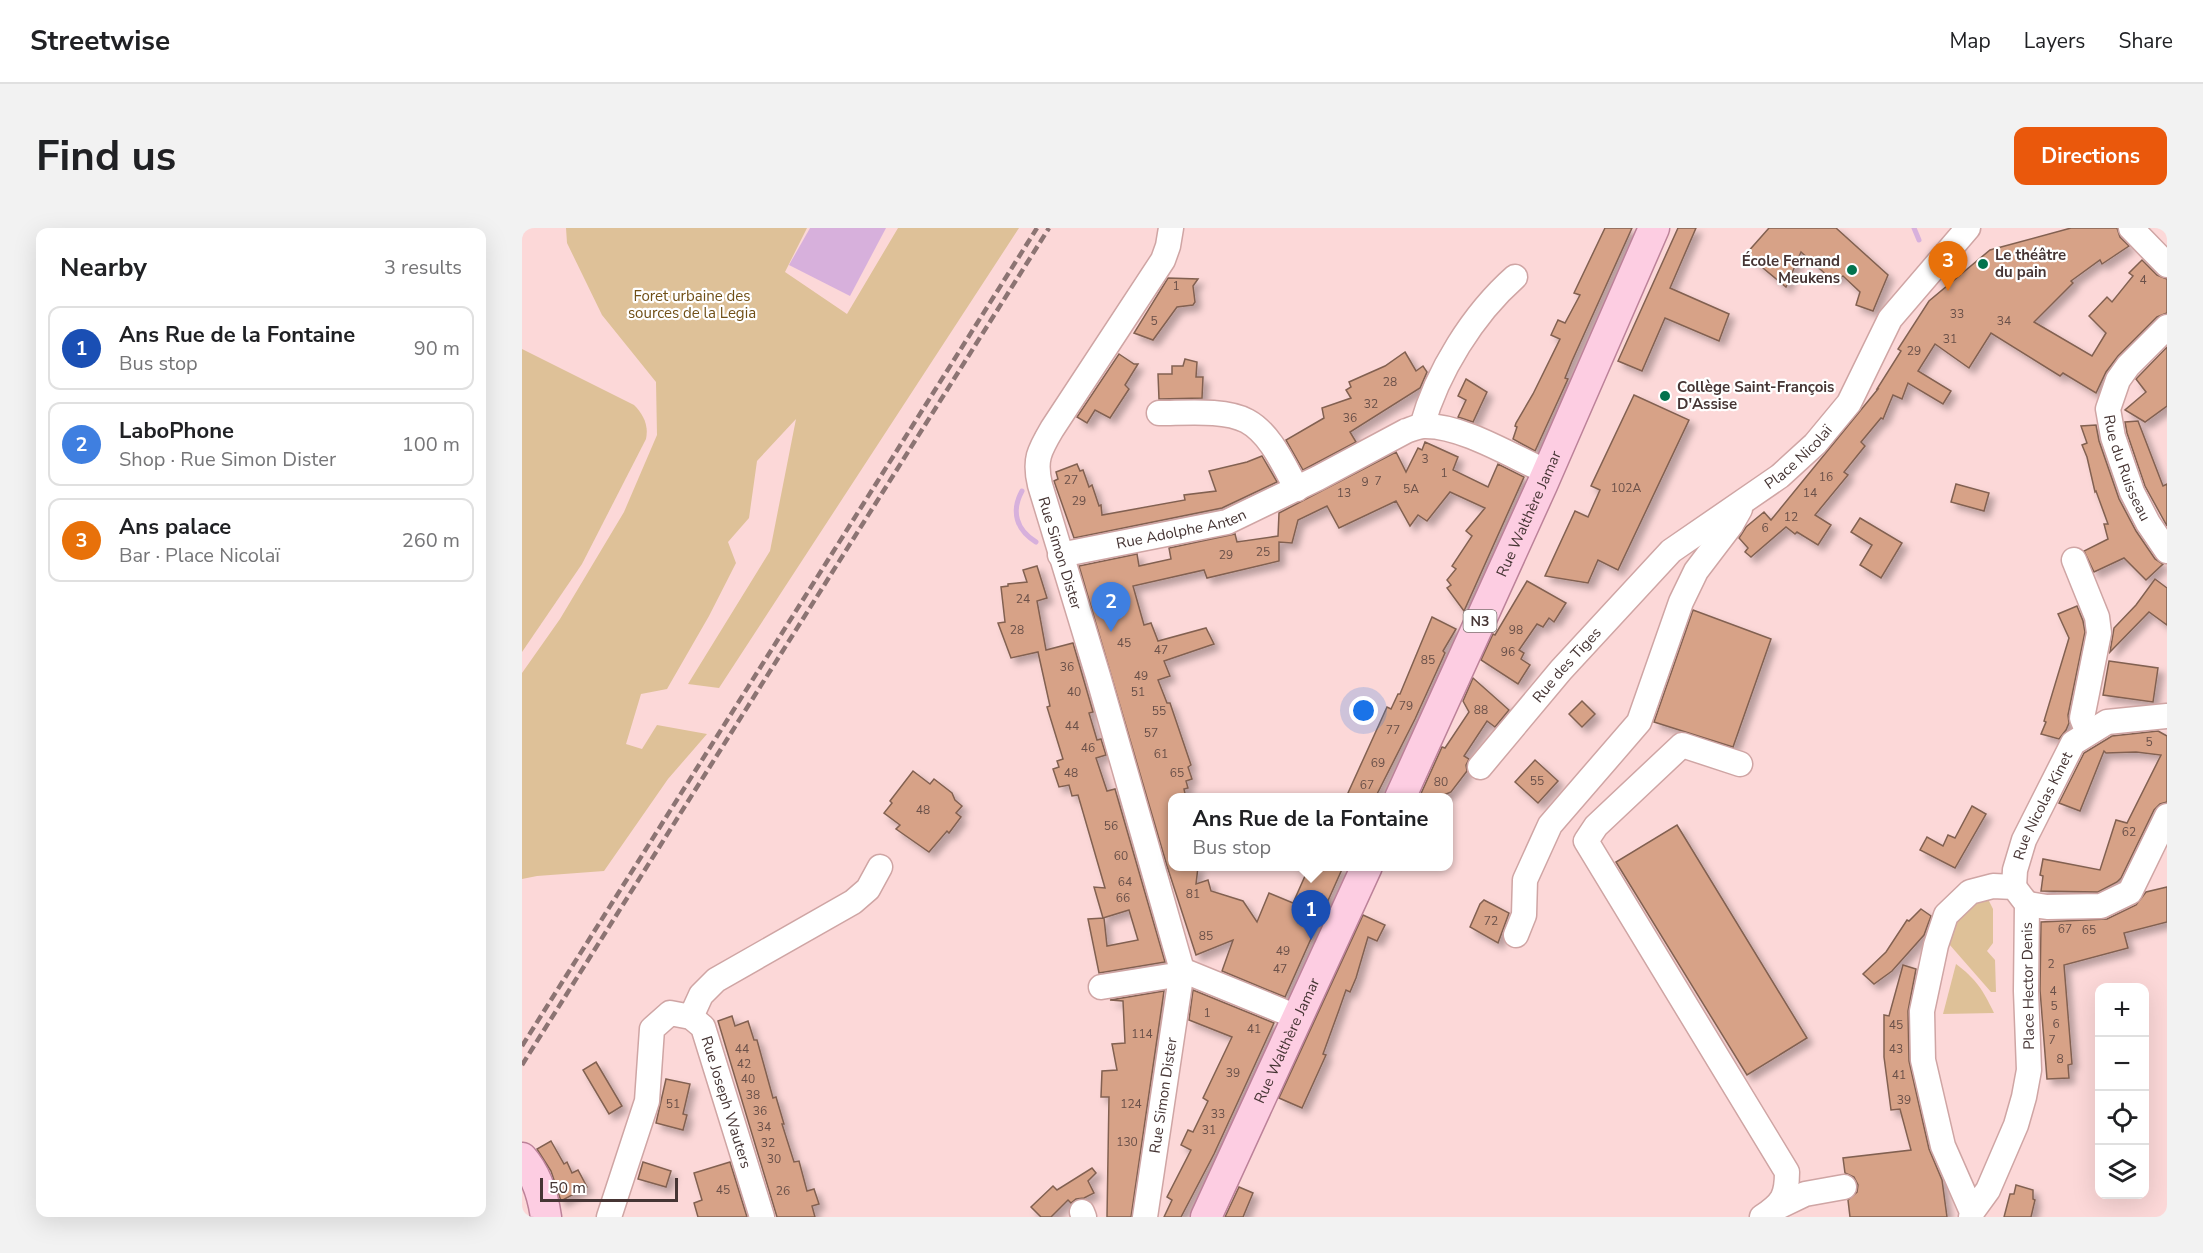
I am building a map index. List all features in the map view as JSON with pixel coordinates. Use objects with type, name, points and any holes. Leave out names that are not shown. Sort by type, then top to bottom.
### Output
[{"type":"main road","name":"Rue Walthère Jamar","points":[[1402,793],[1654,228]]},
{"type":"main road","name":"Rue Walthère Jamar","points":[[1206,1217],[1365,871]]},
{"type":"main road","points":[[522,1158],[536,1180],[546,1217]]},
{"type":"street","name":"Rue Simon Dister","points":[[1145,1217],[1182,972],[1098,676],[1036,472],[1036,460],[1040,450],[1163,260],[1168,246],[1170,228]]},
{"type":"street","name":"Place Nicolaï","points":[[1656,566],[1691,536],[1780,476],[1815,444],[1849,403],[1890,319],[1968,228]]},
{"type":"street","points":[[2132,228],[2167,265]]},
{"type":"street","points":[[1422,426],[1433,392],[1452,359],[1486,307],[1515,277]]},
{"type":"street","name":"Rue du Ruisseau","points":[[2166,329],[2123,373],[2114,389],[2108,409],[2113,437],[2132,492],[2148,523],[2167,551]]},
{"type":"street","points":[[1159,413],[1228,415],[1248,422],[1271,444],[1297,489]]},
{"type":"street","name":"Rue Adolphe Anten","points":[[1060,555],[1217,525],[1297,489],[1400,434],[1422,426],[1450,429],[1547,472]]},
{"type":"street","points":[[1516,935],[1524,915],[1525,880],[1550,825],[1639,722],[1681,602],[1696,571],[1737,518],[1743,501]]},
{"type":"street","points":[[2073,560],[2097,617],[2100,633],[2082,718],[2088,734]]},
{"type":"street","name":"Rue des Tiges","points":[[1480,767],[1540,693],[1656,566]]},
{"type":"street","name":"Rue Nicolas Kinet","points":[[2021,896],[2015,870],[2024,840],[2073,743],[2107,722],[2167,716]]},
{"type":"street","points":[[1740,764],[1682,745],[1596,826],[1586,841],[1787,1172],[1787,1191],[1768,1213]]},
{"type":"street","points":[[2021,896],[2047,908],[2101,906],[2130,892],[2167,816]]},
{"type":"street","points":[[609,1217],[647,1101],[652,1029],[670,1013],[691,1017],[701,995],[716,980],[853,902],[868,889],[880,867]]},
{"type":"street","name":"Place Hector Denis","points":[[1993,885],[2021,896],[2029,1070],[2025,1097],[2016,1125],[1988,1190],[1972,1214],[1943,1146],[1923,1060],[1922,1011],[1936,945],[1946,915],[1970,892],[1993,885]]},
{"type":"street","points":[[1101,987],[1182,972],[1297,1017]]},
{"type":"street","name":"Rue Joseph Wauters","points":[[691,1017],[703,1027],[708,1038],[762,1217]]},
{"type":"street","points":[[1768,1213],[1805,1194],[1844,1187]]},
{"type":"green space","name":"Foret urbaine des sources de la Legia","points":[[566,228],[807,228],[785,272],[847,314],[898,228],[1019,228],[719,688],[688,684],[770,551],[796,419],[757,461],[749,518],[728,542],[736,563],[667,689],[641,694],[626,744],[642,749],[657,725],[707,734],[668,779],[604,871],[522,879],[522,673],[560,619],[624,512],[657,435],[656,382],[602,315],[567,243]]},
{"type":"green space","points":[[522,349],[634,405],[644,420],[647,434],[582,564],[522,652]]},
{"type":"green space","points":[[1972,901],[1989,901],[1993,909],[1993,943],[1987,951],[1995,960],[1996,992],[1991,992],[1949,944],[1949,937],[1956,920]]},
{"type":"green space","points":[[1956,964],[1978,986],[1994,1013],[1943,1014]]},
{"type":"shaded area","points":[[810,228],[886,228],[850,296],[789,265]]},
{"type":"building","points":[[1605,228],[1632,228],[1572,361],[1565,378],[1568,379],[1535,451],[1513,439],[1517,427],[1515,426],[1560,339],[1551,335],[1558,320],[1565,323],[1580,295],[1574,293]]},
{"type":"building","points":[[1678,228],[1696,228],[1670,288],[1729,314],[1719,341],[1665,318],[1642,371],[1618,361]]},
{"type":"building","name":"École Fernand Meukens","points":[[1769,228],[1836,228],[1888,275],[1873,311],[1856,305],[1860,292],[1843,276],[1831,279],[1801,252],[1786,287],[1746,254]]},
{"type":"building","points":[[2071,228],[2117,228],[2120,237],[2129,246],[2102,264],[2100,260],[2071,281],[2073,283],[2034,322],[2092,356],[2106,333],[2089,316],[2107,297],[2112,302],[2133,276],[2129,273],[2142,260],[2157,275],[2167,279],[2167,313],[2157,317],[2118,356],[2106,372],[2096,393],[2063,373],[2060,376],[1991,333],[1969,368],[1935,344],[1918,371],[1951,391],[1943,404],[1908,383],[1902,399],[1893,395],[1883,419],[1881,418],[1861,442],[1865,446],[1844,472],[1848,475],[1815,515],[1831,525],[1818,545],[1786,527],[1751,557],[1745,552],[1748,548],[1739,538],[1746,527],[1764,512],[1771,520],[1878,389],[1901,351],[1898,349],[1929,301],[1990,250]]},
{"type":"building","points":[[1168,278],[1198,279],[1193,286],[1195,302],[1193,305],[1177,307],[1153,340],[1134,333]]},
{"type":"building","points":[[2167,347],[2167,406],[2145,422],[2125,410],[2146,392],[2136,379]]},
{"type":"building","points":[[1405,352],[1416,371],[1423,366],[1427,372],[1420,388],[1350,432],[1356,442],[1303,470],[1286,440],[1324,418],[1322,408],[1351,398],[1346,390],[1351,387],[1349,382],[1385,366]]},
{"type":"building","points":[[1119,354],[1134,364],[1138,364],[1125,385],[1129,389],[1110,418],[1095,410],[1087,423],[1077,417]]},
{"type":"building","points":[[1185,359],[1197,362],[1196,377],[1203,377],[1202,398],[1159,399],[1158,374],[1172,374],[1172,366],[1183,366]]},
{"type":"building","points":[[1466,379],[1487,392],[1473,422],[1458,417],[1466,400],[1458,396]]},
{"type":"building","points":[[1634,395],[1689,420],[1618,570],[1598,560],[1588,583],[1545,576],[1575,511],[1588,517],[1600,490],[1591,486]]},
{"type":"building","points":[[2138,421],[2163,486],[2167,484],[2167,526],[2145,486],[2127,433],[2125,422]]},
{"type":"building","points":[[2096,425],[2099,441],[2119,499],[2136,531],[2155,559],[2163,564],[2146,580],[2124,558],[2094,572],[2084,551],[2108,539],[2104,524],[2108,524],[2095,492],[2082,445],[2087,443],[2081,426]]},
{"type":"building","points":[[1425,442],[1458,457],[1453,470],[1488,487],[1498,464],[1524,477],[1464,611],[1447,588],[1451,585],[1447,580],[1456,569],[1452,566],[1472,536],[1466,531],[1485,508],[1450,492],[1427,521],[1418,515],[1410,526],[1396,501],[1339,528],[1327,506],[1298,520],[1292,543],[1279,542],[1279,561],[1207,578],[1204,570],[1133,586],[1144,625],[1151,623],[1158,641],[1206,628],[1214,644],[1164,661],[1170,676],[1158,680],[1167,703],[1170,703],[1191,765],[1188,767],[1192,779],[1186,781],[1188,788],[1184,789],[1185,793],[1168,793],[1168,869],[1079,566],[1137,554],[1139,566],[1171,559],[1169,548],[1235,534],[1237,542],[1278,536],[1279,513],[1396,452],[1406,472],[1418,448],[1422,450]]},
{"type":"building","points":[[1262,456],[1277,482],[1222,508],[1074,538],[1054,481],[1058,479],[1056,472],[1077,464],[1080,471],[1083,470],[1089,487],[1092,485],[1099,506],[1101,505],[1102,515],[1185,500],[1184,495],[1216,491],[1209,471]]},
{"type":"building","points":[[1956,484],[1989,493],[1984,511],[1951,502]]},
{"type":"building","points":[[1860,518],[1902,543],[1881,578],[1860,565],[1872,545],[1851,532]]},
{"type":"building","points":[[1037,566],[1047,598],[1037,601],[1046,650],[1073,643],[1093,712],[1089,713],[1097,740],[1101,739],[1106,755],[1096,758],[1107,791],[1115,789],[1165,962],[1099,973],[1088,919],[1104,918],[1107,946],[1138,940],[1129,910],[1103,918],[1094,887],[1105,888],[1078,795],[1072,796],[1069,785],[1059,787],[1053,769],[1059,767],[1057,761],[1063,759],[1047,707],[1050,706],[1038,652],[1011,658],[998,623],[1005,622],[1001,587],[1027,582],[1023,570]]},
{"type":"building","points":[[2155,579],[2167,588],[2167,625],[2149,612],[2110,652],[2114,628],[2136,605]]},
{"type":"building","points":[[1527,581],[1566,603],[1554,622],[1549,618],[1543,627],[1537,624],[1519,650],[1524,653],[1521,659],[1530,665],[1518,684],[1481,660],[1493,634],[1495,635]]},
{"type":"building","points":[[2077,606],[2085,632],[2068,715],[2069,723],[2059,739],[2041,734],[2069,638],[2058,614]]},
{"type":"building","points":[[1693,610],[1771,639],[1733,747],[1654,722]]},
{"type":"building","points":[[1432,617],[1456,629],[1443,651],[1445,653],[1415,719],[1378,793],[1348,793],[1387,707],[1391,709],[1400,694]]},
{"type":"building","points":[[2109,661],[2158,668],[2153,702],[2103,695]]},
{"type":"building","points":[[1473,678],[1509,710],[1495,727],[1487,721],[1464,756],[1469,759],[1466,765],[1467,771],[1451,792],[1421,793],[1442,747],[1445,748],[1469,712],[1463,701]]},
{"type":"building","points":[[1582,701],[1595,714],[1582,727],[1569,714]]},
{"type":"building","points":[[2158,731],[2167,736],[2167,802],[2160,804],[2154,810],[2121,878],[2098,892],[2041,891],[2043,876],[2040,875],[2043,859],[2100,870],[2116,820],[2127,823],[2161,755],[2136,752],[2106,753],[2104,751],[2080,811],[2059,803],[2084,753],[2112,736]]},
{"type":"building","points":[[1535,760],[1558,781],[1538,803],[1515,782]]},
{"type":"building","points":[[913,771],[930,784],[934,779],[952,793],[955,800],[962,806],[956,813],[961,817],[949,833],[947,831],[929,852],[896,829],[900,825],[884,813],[892,803],[890,801]]},
{"type":"building","points":[[1972,806],[1986,814],[1955,868],[1920,850],[1927,837],[1943,846],[1948,835],[1955,838]]},
{"type":"building","points":[[1677,825],[1807,1038],[1747,1075],[1616,862]]},
{"type":"building","points":[[1169,871],[1198,871],[1196,884],[1208,880],[1211,891],[1243,901],[1257,922],[1269,893],[1293,903],[1307,871],[1341,871],[1285,997],[1222,971],[1233,940],[1196,955]]},
{"type":"building","points":[[2167,887],[2167,922],[2124,933],[2128,948],[2064,965],[2072,1064],[2068,1065],[2069,1078],[2047,1079],[2040,990],[2041,922],[2107,919],[2136,905],[2146,892]]},
{"type":"building","points":[[1484,900],[1509,913],[1498,943],[1470,927]]},
{"type":"building","points":[[1921,909],[1931,916],[1924,935],[1892,971],[1874,984],[1863,974],[1886,952],[1907,920],[1909,921]]},
{"type":"building","points":[[1363,915],[1385,925],[1377,941],[1368,937],[1356,978],[1350,992],[1346,990],[1323,1054],[1326,1055],[1302,1108],[1279,1098]]},
{"type":"building","points":[[1903,965],[1916,969],[1908,1011],[1909,1061],[1929,1149],[1942,1180],[1947,1217],[1850,1217],[1848,1200],[1857,1192],[1858,1185],[1854,1177],[1845,1173],[1843,1158],[1911,1150],[1900,1109],[1891,1110],[1884,1057],[1884,1015],[1889,1016]]},
{"type":"building","points":[[1193,990],[1274,1023],[1214,1154],[1181,1217],[1164,1217],[1172,1200],[1167,1197],[1191,1150],[1181,1145],[1188,1130],[1193,1132],[1208,1101],[1203,1098],[1232,1037],[1189,1020]]},
{"type":"building","points":[[1164,991],[1131,1217],[1107,1217],[1109,1097],[1101,1097],[1102,1071],[1117,1070],[1112,1044],[1125,1043],[1123,1001],[1110,1000]]},
{"type":"building","points":[[732,1016],[735,1026],[748,1021],[754,1040],[757,1040],[794,1162],[799,1161],[807,1191],[814,1189],[819,1204],[812,1206],[815,1217],[777,1217],[718,1021]]},
{"type":"building","points":[[596,1062],[622,1106],[609,1114],[583,1070]]},
{"type":"building","points":[[666,1079],[690,1084],[683,1114],[687,1115],[683,1130],[656,1123]]},
{"type":"building","points":[[551,1141],[564,1164],[567,1162],[572,1173],[578,1170],[587,1187],[561,1201],[551,1171],[537,1149]]},
{"type":"building","points":[[643,1162],[671,1171],[666,1187],[638,1179]]},
{"type":"building","points":[[730,1162],[747,1217],[698,1217],[694,1203],[702,1200],[694,1173]]},
{"type":"building","points":[[1092,1168],[1096,1173],[1088,1181],[1094,1193],[1071,1203],[1068,1200],[1051,1217],[1041,1217],[1031,1207],[1053,1186],[1057,1190]]},
{"type":"building","points":[[2016,1185],[2033,1190],[2035,1200],[2031,1217],[2004,1217],[2010,1194],[2014,1194]]},
{"type":"building","points":[[1239,1187],[1253,1193],[1243,1217],[1225,1217]]},
{"type":"waterway","points":[[1914,228],[1919,240]]},
{"type":"waterway","points":[[1022,491],[1017,506],[1017,520],[1024,532],[1036,542]]},
{"type":"railway","points":[[522,1046],[1037,228]]},
{"type":"railway","points":[[522,1065],[1049,228]]},
{"type":"place","name":"Le théâtre du pain","points":[[1983,264]]},
{"type":"place","name":"École Fernand Meukens","points":[[1852,270]]},
{"type":"place","name":"Ans palace","points":[[1948,291]]},
{"type":"place","name":"Collège Saint-François D'Assise","points":[[1665,396]]},
{"type":"place","name":"LaboPhone","points":[[1111,632]]},
{"type":"place","name":"Ans Rue de la Fontaine","points":[[1311,940]]}]
